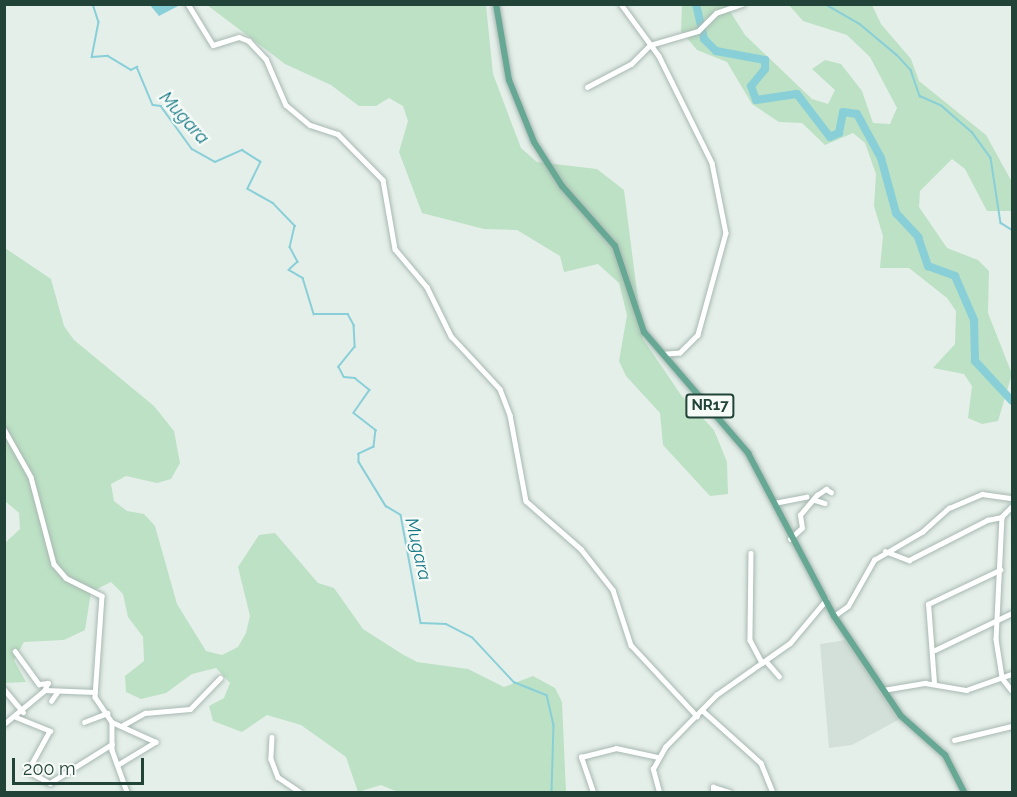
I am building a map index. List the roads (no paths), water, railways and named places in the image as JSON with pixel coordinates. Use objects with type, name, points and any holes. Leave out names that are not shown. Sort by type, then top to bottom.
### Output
[{"type":"main road","name":"NR17","points":[[496,4],[509,80],[534,142],[562,186],[615,246],[638,322],[748,453],[790,539],[834,616],[902,716],[945,755],[964,792]]},
{"type":"street","points":[[188,4],[213,45],[249,40],[266,60],[286,105],[310,125],[338,134],[383,180],[395,249],[427,287],[451,336],[480,362],[503,397],[526,501],[581,549],[613,590],[631,645],[697,716]]},
{"type":"street","points":[[621,4],[650,45],[712,163],[727,240],[698,335],[680,353],[664,354]]},
{"type":"street","points":[[587,87],[631,64],[650,45],[698,32],[716,13],[742,4]]},
{"type":"street","points":[[4,429],[31,477],[54,564],[66,578],[102,596],[95,692],[112,722],[112,744],[127,792]]},
{"type":"street","points":[[790,539],[802,528],[800,515],[826,489],[831,492]]},
{"type":"street","points":[[834,616],[848,606],[867,568],[885,552],[964,500],[982,494],[1012,498]]},
{"type":"street","points":[[774,503],[806,497]]},
{"type":"street","points":[[815,500],[825,503]]},
{"type":"street","points":[[1012,507],[1002,518],[998,622],[1002,678],[1012,691]]},
{"type":"street","points":[[885,552],[909,560],[987,520],[1002,518]]},
{"type":"street","points":[[751,553],[750,640],[764,662],[779,676]]},
{"type":"street","points":[[934,683],[935,650],[928,604],[1000,570]]},
{"type":"street","points":[[659,792],[653,769],[658,757],[702,710],[807,626],[826,600]]},
{"type":"street","points":[[935,650],[998,622],[1012,613]]},
{"type":"street","points":[[15,651],[39,684],[48,683],[45,690]]},
{"type":"street","points":[[883,690],[934,683],[966,690],[1012,674]]},
{"type":"street","points":[[123,725],[145,713],[189,710],[220,678]]},
{"type":"street","points":[[4,689],[22,712]]},
{"type":"street","points":[[4,724],[22,712],[29,699],[45,690],[95,692]]},
{"type":"street","points":[[51,700],[58,691]]},
{"type":"street","points":[[702,710],[761,763],[773,792]]},
{"type":"street","points":[[84,722],[107,713]]},
{"type":"street","points":[[16,717],[50,731],[28,771],[50,783],[95,756],[98,748],[112,744]]},
{"type":"street","points":[[112,722],[123,725],[156,744],[120,764]]},
{"type":"street","points":[[954,740],[1012,726]]},
{"type":"street","points":[[272,737],[271,759],[278,777],[300,792]]},
{"type":"street","points":[[593,792],[581,757],[616,748],[658,757]]},
{"type":"street","points":[[713,792],[713,787],[729,792]]},
{"type":"water","points":[[150,4],[180,5],[159,16]]},
{"type":"waterway","name":"Mugara","points":[[93,4],[99,22],[92,57],[108,56],[131,70],[137,67],[153,105],[161,106],[192,149],[215,162],[242,150],[261,162],[248,189],[273,203],[295,226],[290,247],[298,262],[289,270],[303,278],[314,314],[348,314],[354,325],[355,347],[339,367],[344,377],[355,378],[370,390],[354,413],[376,430],[374,447],[359,454],[359,462],[386,506],[401,515],[421,623],[446,624],[472,637],[514,682],[547,695],[554,725],[552,792]]},
{"type":"waterway","points":[[696,4],[704,39],[716,51],[765,60],[765,69],[751,86],[756,100],[797,94],[830,137],[839,133],[843,112],[857,114],[881,158],[896,213],[918,237],[928,266],[955,276],[974,320],[975,361],[1012,401]]},
{"type":"waterway","points":[[825,4],[860,24],[897,55],[911,70],[920,96],[942,106],[972,132],[991,158],[1001,223],[1012,230]]}]
